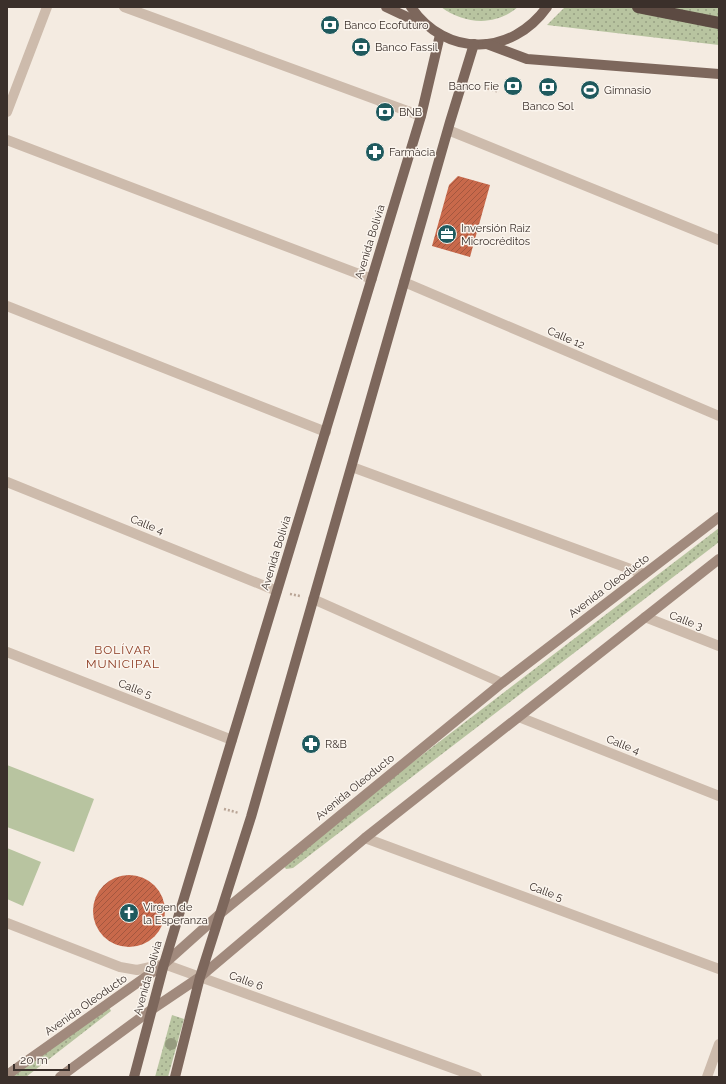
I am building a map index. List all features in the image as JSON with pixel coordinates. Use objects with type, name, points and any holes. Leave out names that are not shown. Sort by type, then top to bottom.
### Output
[{"type":"highway","points":[[638,7],[719,23]]},
{"type":"main road","points":[[386,7],[428,26]]},
{"type":"main road","points":[[412,7],[417,15],[440,35],[462,43],[474,44],[500,42],[513,37],[538,20],[547,7]]},
{"type":"main road","name":"Avenida Bolivia","points":[[134,1077],[164,964],[421,116],[440,35]]},
{"type":"main road","points":[[175,1077],[200,977],[251,817],[462,80],[474,44]]},
{"type":"main road","points":[[487,44],[527,59],[719,74]]},
{"type":"street","points":[[7,112],[47,7]]},
{"type":"street","points":[[124,7],[421,116]]},
{"type":"street","points":[[448,130],[719,240]]},
{"type":"street","points":[[7,140],[372,279]]},
{"type":"street","name":"Calle 12","points":[[404,282],[719,416]]},
{"type":"street","points":[[7,306],[326,432]]},
{"type":"street","points":[[352,466],[644,574]]},
{"type":"street","name":"Calle 4","points":[[7,482],[277,591]]},
{"type":"street","name":"Avenida Oleoducto","points":[[7,1075],[164,964],[221,913],[502,683],[719,517]]},
{"type":"street","points":[[60,1077],[151,1010],[200,977],[365,838],[719,559]]},
{"type":"street","points":[[313,599],[502,683]]},
{"type":"street","name":"Calle 3","points":[[645,617],[719,646]]},
{"type":"street","name":"Calle 5","points":[[7,652],[232,740]]},
{"type":"street","name":"Calle 4","points":[[519,716],[719,796]]},
{"type":"street","name":"Calle 5","points":[[365,838],[719,969]]},
{"type":"street","points":[[7,923],[120,967],[137,970],[164,964]]},
{"type":"street","name":"Calle 6","points":[[164,964],[475,1077]]},
{"type":"street","points":[[707,1077],[719,1044]]},
{"type":"path","points":[[462,80],[499,92]]},
{"type":"path","points":[[277,591],[313,599]]},
{"type":"path","points":[[212,805],[251,817]]},
{"type":"green space","points":[[441,7],[518,7],[500,18],[480,21],[460,17]]},
{"type":"green space","points":[[565,7],[719,7],[719,45],[547,25]]},
{"type":"green space","points":[[719,528],[719,542],[293,868],[286,869],[284,866],[286,859]]},
{"type":"green space","points":[[7,765],[94,799],[74,852],[7,827]]},
{"type":"green space","points":[[7,848],[41,862],[23,906],[7,899]]},
{"type":"green space","points":[[108,1005],[111,1011],[26,1077],[8,1077]]},
{"type":"green space","points":[[172,1015],[184,1019],[168,1077],[155,1077]]},
{"type":"building","points":[[458,176],[490,185],[470,257],[432,246],[449,185]]},
{"type":"building","name":"Virgen de la Esperanza","points":[[129,875],[149,881],[159,891],[165,911],[159,931],[149,941],[129,947],[109,941],[99,931],[93,911],[99,891],[109,881]]},
{"type":"place","name":"Banco Ecofuturo","points":[[330,25]]},
{"type":"place","name":"Banco Fassil","points":[[361,47]]},
{"type":"place","name":"Banco Fie","points":[[513,86]]},
{"type":"place","name":"Banco Sol","points":[[548,87]]},
{"type":"place","name":"Gimnasio","points":[[590,90]]},
{"type":"place","name":"BNB","points":[[385,112]]},
{"type":"place","name":"Farmàcia","points":[[375,152]]},
{"type":"place","name":"Inversión Raiz Microcréditos","points":[[447,234]]},
{"type":"place","name":"R&B","points":[[311,744]]},
{"type":"place","name":"Virgen de la Esperanza","points":[[129,913]]},
{"type":"district","name":"BOLÍVAR MUNICIPAL","points":[[123,657]]}]
